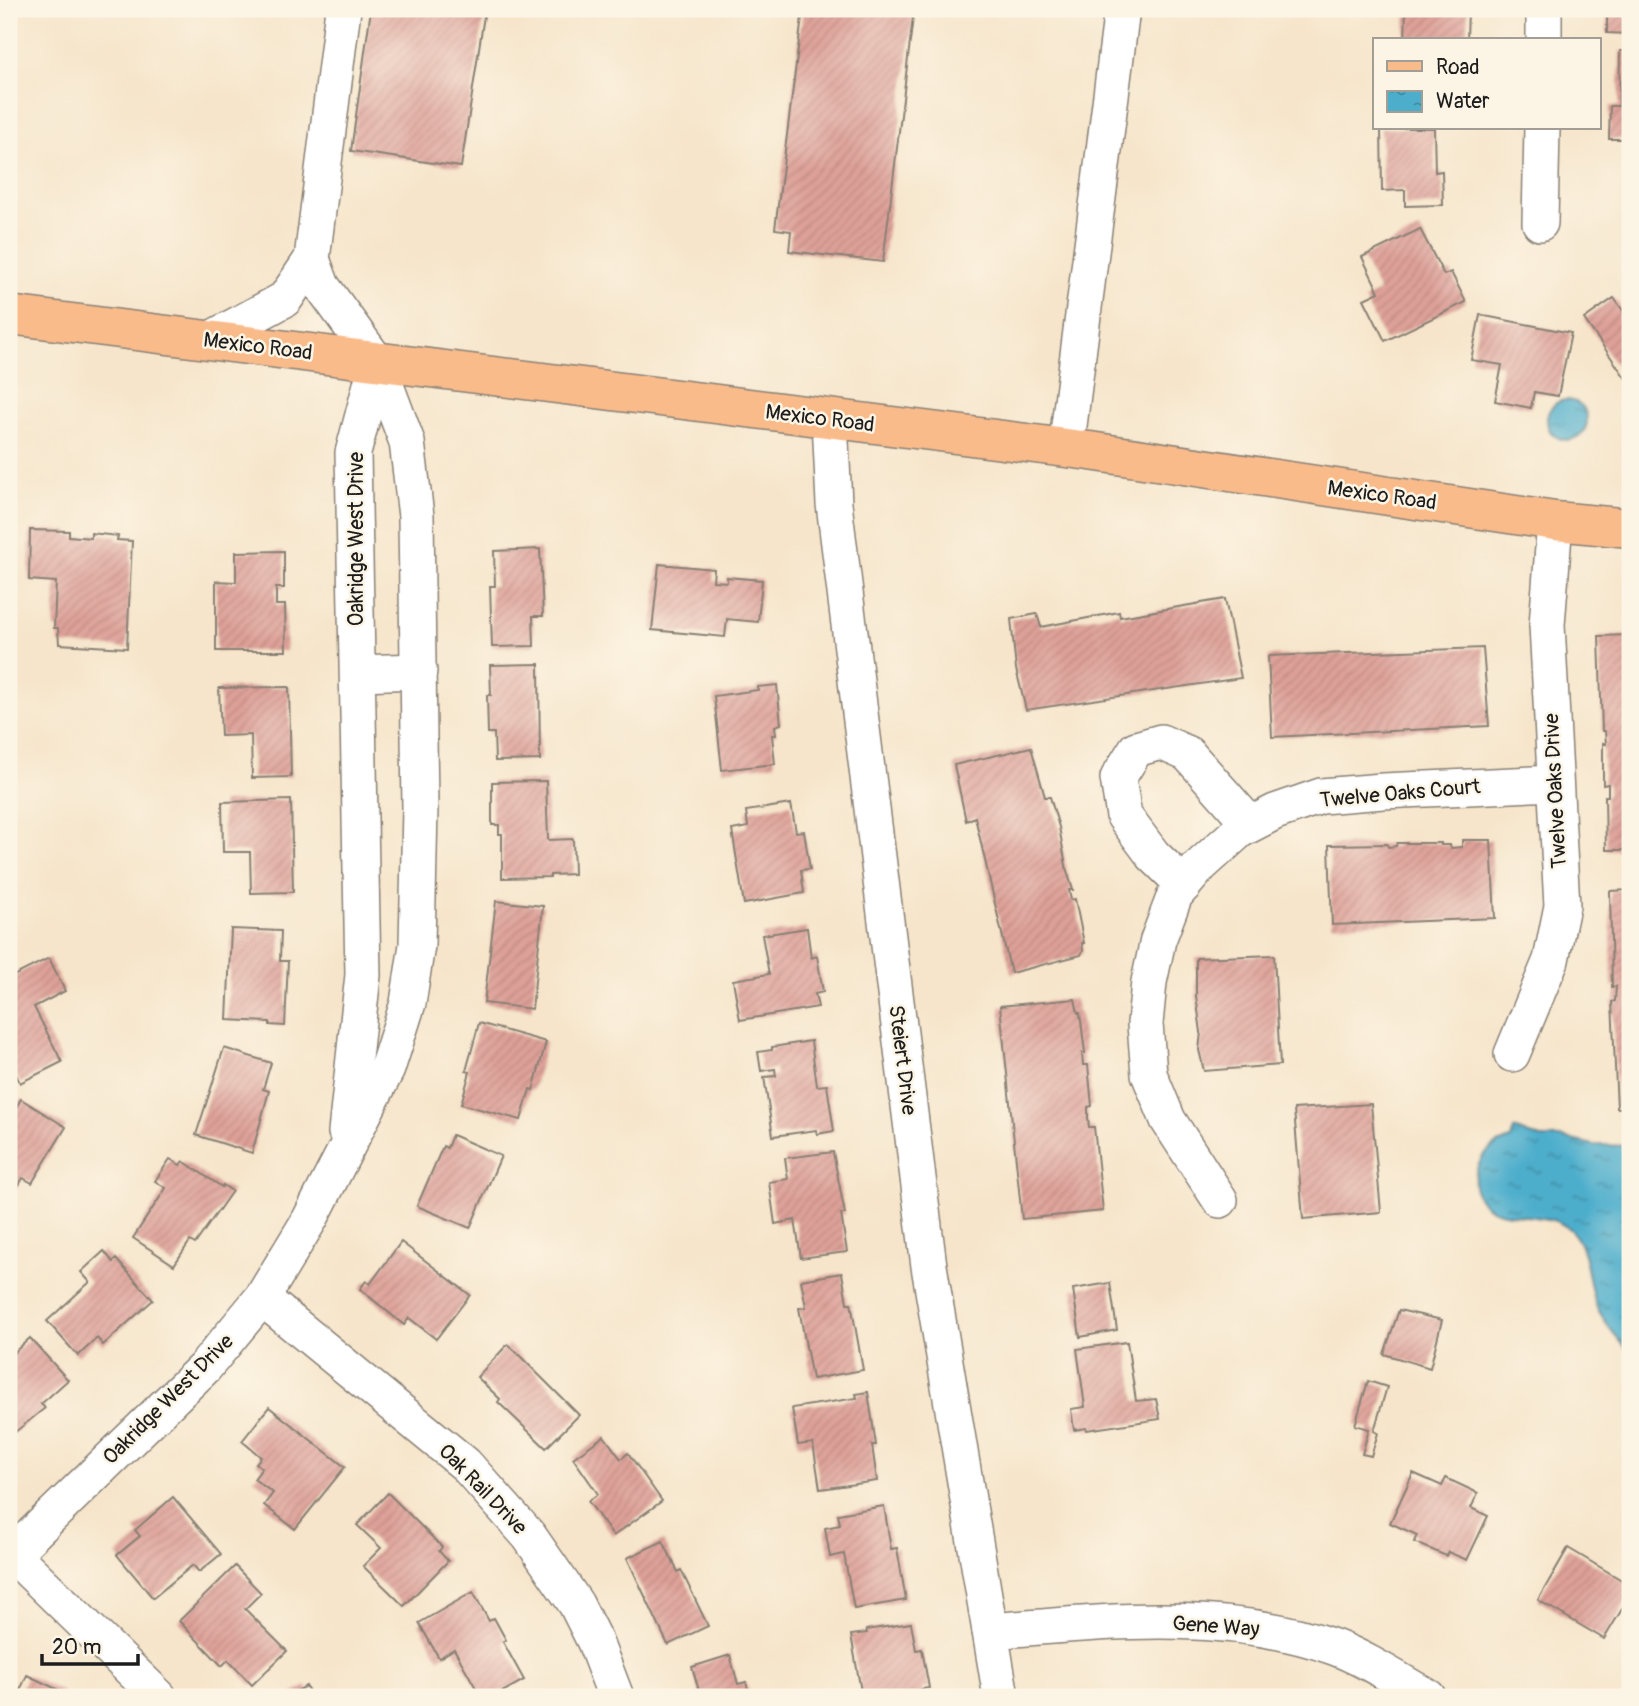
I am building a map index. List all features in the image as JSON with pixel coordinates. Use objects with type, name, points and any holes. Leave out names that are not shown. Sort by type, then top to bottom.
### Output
[{"type":"main road","name":"Mexico Road","points":[[9,316],[1066,449],[1555,521],[1630,528]]},
{"type":"street","points":[[343,9],[313,259],[322,286],[377,362]]},
{"type":"street","points":[[1066,449],[1122,9]]},
{"type":"street","points":[[1544,9],[1544,38]]},
{"type":"street","points":[[1540,223],[1542,130]]},
{"type":"street","points":[[209,340],[285,299],[313,259]]},
{"type":"street","name":"Oakridge West Drive","points":[[10,1553],[205,1367],[262,1298],[310,1219],[387,1069],[408,1003],[417,945],[419,888],[416,516],[407,442],[377,362]]},
{"type":"street","name":"Oakridge West Drive","points":[[344,1149],[363,975],[353,453],[377,362]]},
{"type":"street","name":"Steiert Drive","points":[[830,420],[834,504],[929,1266],[1001,1697]]},
{"type":"street","name":"Twelve Oaks Drive","points":[[1512,1054],[1552,960],[1562,906],[1547,625],[1555,521]]},
{"type":"street","points":[[358,673],[419,671]]},
{"type":"street","points":[[1184,885],[1153,855],[1124,816],[1118,778],[1136,749],[1161,742],[1188,754],[1250,824]]},
{"type":"street","name":"Twelve Oaks Court","points":[[1220,1200],[1168,1120],[1149,1074],[1145,1024],[1149,982],[1158,940],[1175,895],[1200,866],[1240,830],[1275,812],[1321,796],[1383,790],[1554,783]]},
{"type":"street","points":[[362,891],[419,888]]},
{"type":"street","name":"Oak Rail Drive","points":[[262,1298],[465,1464],[520,1526],[576,1604],[595,1642],[616,1697]]},
{"type":"street","points":[[10,1553],[159,1697]]},
{"type":"street","name":"Gene Way","points":[[990,1632],[1105,1621],[1193,1622],[1276,1630],[1336,1648],[1428,1697]]},
{"type":"water","points":[[1567,400],[1581,406],[1587,420],[1581,434],[1567,440],[1553,434],[1547,420],[1553,406]]},
{"type":"water","points":[[1514,1129],[1542,1138],[1562,1138],[1594,1145],[1630,1146],[1630,1353],[1598,1310],[1583,1252],[1574,1234],[1554,1221],[1494,1210],[1479,1198],[1475,1183],[1481,1160],[1491,1148],[1511,1139]]},
{"type":"building","points":[[371,9],[485,9],[461,167],[351,151]]},
{"type":"building","points":[[803,9],[914,9],[883,262],[789,251],[791,231],[775,229]]},
{"type":"building","points":[[1406,9],[1468,10],[1467,38],[1405,38]]},
{"type":"building","points":[[1607,9],[1630,9],[1630,34],[1607,33]]},
{"type":"building","points":[[1620,51],[1630,51],[1630,139],[1609,139],[1610,106],[1619,106]]},
{"type":"building","points":[[1381,130],[1434,130],[1435,172],[1442,171],[1443,205],[1405,206],[1405,190],[1382,191]]},
{"type":"building","points":[[1420,229],[1444,275],[1451,272],[1466,302],[1385,341],[1364,299],[1379,292],[1362,257]]},
{"type":"building","points":[[1614,298],[1624,312],[1630,308],[1629,383],[1584,319]]},
{"type":"building","points":[[1480,315],[1571,333],[1558,396],[1534,392],[1531,408],[1495,401],[1502,365],[1471,360]]},
{"type":"building","points":[[30,530],[69,531],[69,536],[91,538],[91,533],[118,536],[117,540],[132,541],[127,648],[59,644],[58,628],[54,628],[56,582],[29,580]]},
{"type":"building","points":[[540,549],[543,616],[533,616],[534,646],[492,647],[490,586],[495,586],[494,551]]},
{"type":"building","points":[[284,551],[284,588],[276,588],[276,605],[285,605],[286,651],[216,651],[216,581],[236,582],[236,552]]},
{"type":"building","points":[[659,564],[714,569],[713,581],[727,582],[727,577],[762,580],[758,622],[727,619],[725,637],[652,630]]},
{"type":"building","points":[[1225,599],[1241,678],[1026,710],[1016,669],[1011,619],[1037,614],[1041,627],[1119,612],[1120,617]]},
{"type":"building","points":[[1630,635],[1630,850],[1606,850],[1605,796],[1608,796],[1608,784],[1603,785],[1603,743],[1606,744],[1605,731],[1602,731],[1599,636]]},
{"type":"building","points":[[1483,648],[1489,726],[1272,737],[1268,656]]},
{"type":"building","points":[[539,664],[540,760],[495,761],[494,733],[488,733],[487,695],[491,695],[490,665]]},
{"type":"building","points":[[777,685],[781,724],[775,726],[776,735],[772,735],[775,764],[722,770],[714,696]]},
{"type":"building","points":[[289,687],[291,777],[252,778],[251,735],[221,736],[219,688]]},
{"type":"building","points":[[1031,747],[1045,797],[1050,797],[1059,827],[1073,890],[1069,890],[1071,900],[1075,899],[1084,943],[1081,955],[1011,973],[975,817],[966,821],[954,765]]},
{"type":"building","points":[[546,781],[548,840],[573,839],[574,874],[502,878],[502,834],[499,834],[499,825],[492,825],[492,782]]},
{"type":"building","points":[[291,800],[293,892],[251,893],[250,852],[223,852],[222,802]]},
{"type":"building","points":[[791,804],[796,832],[804,831],[810,869],[801,870],[804,893],[744,904],[732,830],[748,827],[746,811]]},
{"type":"building","points":[[1462,840],[1491,840],[1495,918],[1332,925],[1329,845],[1387,844],[1388,847],[1396,846],[1397,843],[1441,843],[1450,845],[1451,848],[1462,847]]},
{"type":"building","points":[[1630,890],[1630,1107],[1617,1108],[1612,1002],[1615,1001],[1616,986],[1612,987],[1610,891]]},
{"type":"building","points":[[496,901],[543,906],[532,1009],[484,1003]]},
{"type":"building","points":[[807,928],[811,958],[817,956],[823,992],[815,994],[818,1007],[740,1020],[733,980],[769,974],[762,935]]},
{"type":"building","points":[[231,929],[281,931],[280,961],[288,961],[285,1026],[270,1025],[270,1022],[227,1020]]},
{"type":"building","points":[[1274,955],[1280,1065],[1204,1071],[1199,1050],[1201,1032],[1196,996],[1196,958]]},
{"type":"building","points":[[49,958],[65,991],[34,1007],[62,1062],[20,1083],[9,1060],[9,978]]},
{"type":"building","points":[[1075,999],[1080,1013],[1085,1053],[1082,1053],[1083,1065],[1088,1065],[1092,1106],[1088,1107],[1088,1119],[1089,1127],[1094,1127],[1103,1211],[1022,1219],[1000,1006]]},
{"type":"building","points":[[479,1023],[546,1042],[533,1090],[530,1089],[521,1120],[461,1104],[470,1072],[466,1071]]},
{"type":"building","points":[[811,1041],[817,1086],[827,1085],[834,1131],[817,1134],[816,1130],[773,1136],[764,1077],[776,1076],[775,1069],[761,1071],[758,1052]]},
{"type":"building","points":[[224,1048],[271,1063],[263,1089],[269,1091],[252,1153],[196,1135]]},
{"type":"building","points":[[21,1099],[66,1127],[32,1183],[23,1178],[9,1201],[9,1119]]},
{"type":"building","points":[[1371,1104],[1381,1212],[1303,1219],[1294,1109]]},
{"type":"building","points":[[452,1135],[501,1156],[470,1228],[417,1206],[443,1146],[447,1148]]},
{"type":"building","points":[[833,1152],[845,1214],[841,1214],[847,1252],[801,1258],[795,1220],[775,1224],[769,1182],[788,1179],[785,1158]]},
{"type":"building","points":[[170,1159],[180,1165],[183,1161],[232,1191],[195,1244],[190,1241],[174,1265],[133,1238],[166,1188],[155,1181]]},
{"type":"building","points":[[401,1242],[470,1295],[436,1339],[409,1318],[404,1325],[360,1289],[366,1281],[370,1284]]},
{"type":"building","points":[[104,1251],[113,1262],[116,1259],[153,1300],[103,1345],[97,1338],[78,1356],[47,1321],[90,1282],[81,1272]]},
{"type":"building","points":[[842,1273],[847,1303],[851,1303],[863,1370],[812,1379],[799,1308],[806,1307],[801,1280]]},
{"type":"building","points":[[1110,1283],[1117,1330],[1080,1337],[1073,1289]]},
{"type":"building","points":[[1399,1310],[1442,1320],[1430,1368],[1384,1354]]},
{"type":"building","points":[[30,1338],[68,1380],[41,1404],[45,1408],[9,1437],[9,1357]]},
{"type":"building","points":[[1127,1342],[1136,1401],[1156,1399],[1160,1419],[1074,1430],[1071,1409],[1085,1407],[1077,1349]]},
{"type":"building","points":[[508,1344],[579,1415],[546,1448],[498,1402],[500,1399],[477,1377]]},
{"type":"building","points":[[1368,1381],[1387,1387],[1374,1431],[1378,1433],[1371,1456],[1362,1454],[1369,1429],[1355,1425]]},
{"type":"building","points":[[868,1392],[876,1445],[872,1445],[877,1481],[820,1489],[813,1443],[798,1445],[792,1408],[857,1398],[856,1394]]},
{"type":"building","points":[[269,1407],[345,1467],[295,1529],[264,1505],[273,1493],[254,1479],[262,1468],[256,1463],[261,1457],[242,1441]]},
{"type":"building","points":[[604,1436],[621,1459],[628,1453],[662,1501],[613,1536],[588,1501],[598,1494],[573,1458]]},
{"type":"building","points":[[1413,1473],[1442,1486],[1446,1478],[1478,1493],[1471,1508],[1488,1516],[1467,1560],[1448,1552],[1446,1556],[1414,1542],[1417,1535],[1390,1523]]},
{"type":"building","points":[[388,1493],[442,1547],[439,1551],[448,1561],[404,1606],[363,1566],[381,1548],[357,1525]]},
{"type":"building","points":[[173,1497],[221,1554],[199,1572],[193,1565],[153,1598],[117,1555],[140,1536],[135,1530]]},
{"type":"building","points":[[884,1506],[891,1549],[897,1548],[906,1600],[854,1609],[844,1554],[830,1557],[825,1528],[840,1525],[838,1514]]},
{"type":"building","points":[[663,1541],[678,1572],[681,1570],[708,1626],[668,1645],[627,1558]]},
{"type":"building","points":[[1568,1548],[1630,1585],[1630,1596],[1604,1639],[1538,1600]]},
{"type":"building","points":[[235,1566],[261,1593],[245,1609],[287,1651],[252,1685],[228,1660],[222,1666],[179,1621]]},
{"type":"building","points":[[473,1592],[489,1621],[494,1618],[506,1640],[503,1642],[524,1680],[493,1697],[481,1697],[454,1649],[439,1658],[419,1623]]},
{"type":"building","points":[[911,1623],[916,1650],[922,1649],[929,1688],[922,1689],[924,1697],[862,1697],[851,1635]]},
{"type":"building","points":[[730,1655],[738,1684],[746,1682],[750,1697],[691,1697],[700,1694],[692,1667]]},
{"type":"building","points":[[27,1675],[63,1692],[60,1697],[17,1697]]},
{"type":"building","points":[[306,1686],[312,1697],[287,1697]]}]
